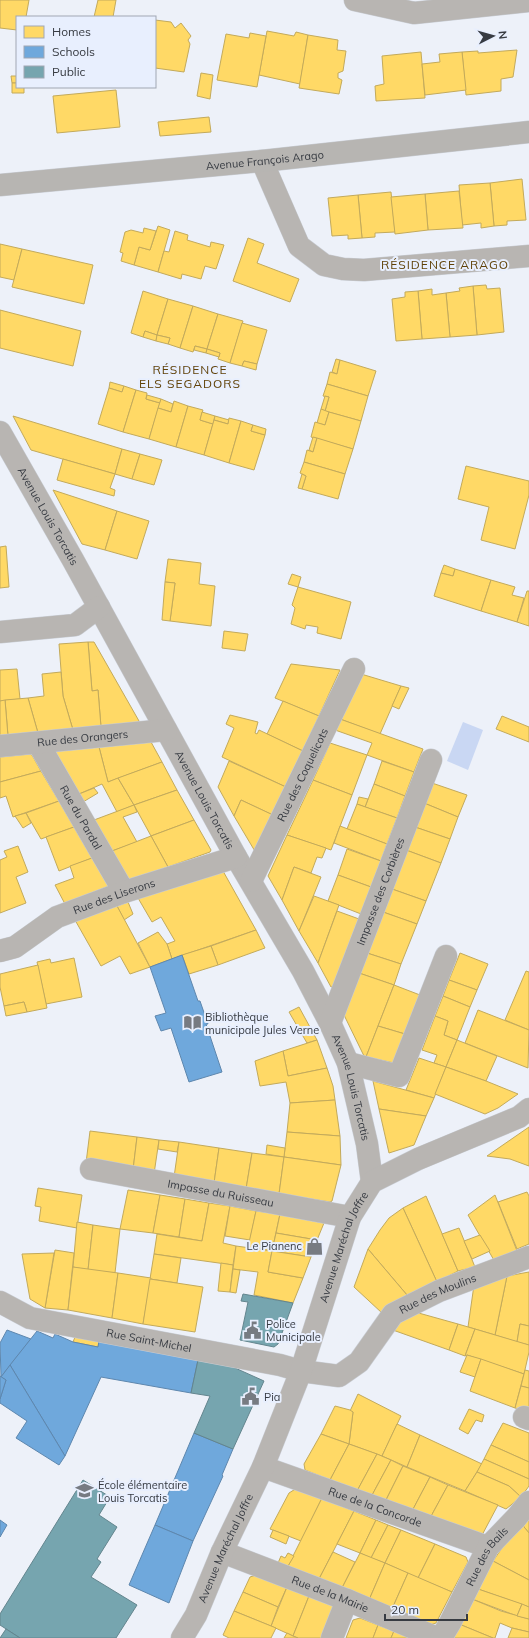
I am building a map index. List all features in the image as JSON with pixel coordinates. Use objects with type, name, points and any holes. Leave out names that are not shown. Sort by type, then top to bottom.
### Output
[{"type":"main road","name":"Avenue François Arago","points":[[0,185],[262,161],[529,132]]},
{"type":"street","points":[[355,0],[414,13],[529,1]]},
{"type":"street","points":[[262,161],[299,246],[324,265],[343,269],[364,270],[529,256]]},
{"type":"street","name":"Avenue Louis Torcatis","points":[[0,432],[99,607],[236,857],[303,971],[330,1024],[348,1063],[367,1144],[372,1182]]},
{"type":"street","points":[[0,632],[75,625],[99,607]]},
{"type":"street","name":"Rue des Coquelicots","points":[[251,881],[354,669]]},
{"type":"street","name":"Rue des Orangers","points":[[0,746],[166,730]]},
{"type":"street","name":"Rue du Pardal","points":[[38,743],[124,892]]},
{"type":"street","name":"Impasse des Corbières","points":[[330,1024],[431,760]]},
{"type":"street","name":"Rue des Liserons","points":[[0,951],[15,947],[57,917],[124,892],[236,857]]},
{"type":"street","points":[[348,1063],[399,1076],[446,956]]},
{"type":"street","name":"Avenue Maréchal Joffre","points":[[182,1638],[196,1615],[222,1552],[263,1466],[301,1371],[350,1217],[372,1182],[418,1158],[524,1113]]},
{"type":"street","name":"Impasse du Ruisseau","points":[[91,1169],[350,1217]]},
{"type":"street","name":"Rue des Moulins","points":[[301,1371],[339,1376],[359,1362],[394,1314],[439,1291],[529,1257]]},
{"type":"street","name":"Rue Saint-Michel","points":[[0,1302],[30,1318],[273,1364],[301,1371]]},
{"type":"street","name":"Rue de la Concorde","points":[[263,1466],[488,1547]]},
{"type":"street","name":"Rue des Bails","points":[[441,1638],[488,1547],[529,1502]]},
{"type":"street","name":"Rue de la Mairie","points":[[222,1552],[347,1600],[437,1638]]},
{"type":"street","points":[[332,1638],[347,1600]]},
{"type":"water","points":[[463,722],[483,730],[468,770],[447,761]]},
{"type":"building: Homes","points":[[0,0],[29,0],[26,16],[16,16],[16,30],[0,28]]},
{"type":"building: Homes","points":[[98,0],[116,0],[113,16],[94,16]]},
{"type":"building: Homes","points":[[156,20],[171,22],[175,28],[181,23],[191,36],[188,40],[190,44],[184,72],[156,68]]},
{"type":"building: Homes","points":[[267,31],[294,36],[296,32],[308,35],[300,84],[259,75]]},
{"type":"building: Homes","points":[[250,33],[266,36],[257,87],[217,80],[226,34],[249,38]]},
{"type":"building: Homes","points":[[308,35],[338,40],[337,50],[346,51],[343,71],[338,73],[338,78],[342,80],[339,94],[299,88]]},
{"type":"building: Homes","points":[[517,50],[513,77],[501,79],[501,91],[466,95],[462,52],[478,51],[478,53]]},
{"type":"building: Homes","points":[[421,52],[425,98],[376,101],[375,86],[384,84],[382,56]]},
{"type":"building: Homes","points":[[462,52],[466,90],[425,95],[422,64],[440,62],[439,54]]},
{"type":"building: Homes","points":[[201,73],[213,75],[210,99],[197,96]]},
{"type":"building: Homes","points":[[11,76],[16,76],[16,83],[12,83]]},
{"type":"building: Homes","points":[[12,83],[16,83],[16,88],[24,88],[24,93],[12,93]]},
{"type":"building: Homes","points":[[116,90],[120,127],[57,133],[53,96]]},
{"type":"building: Homes","points":[[209,117],[211,132],[160,136],[158,122]]},
{"type":"building: Homes","points":[[522,179],[526,220],[507,221],[507,225],[494,226],[490,183]]},
{"type":"building: Homes","points":[[490,183],[494,226],[481,228],[481,223],[462,225],[459,185]]},
{"type":"building: Homes","points":[[459,191],[463,228],[428,230],[425,194]]},
{"type":"building: Homes","points":[[391,192],[395,232],[375,233],[375,237],[362,238],[358,195]]},
{"type":"building: Homes","points":[[425,194],[428,230],[395,234],[391,197]]},
{"type":"building: Homes","points":[[358,195],[362,238],[348,239],[348,235],[332,236],[328,198]]},
{"type":"building: Homes","points":[[158,226],[170,230],[158,272],[134,265],[139,247],[150,250]]},
{"type":"building: Homes","points":[[144,228],[156,231],[150,250],[139,247],[134,265],[121,261],[123,253],[120,252],[125,232],[131,230],[143,233]]},
{"type":"building: Homes","points":[[175,231],[188,235],[187,240],[210,247],[211,242],[224,245],[216,269],[205,266],[201,279],[182,274],[181,279],[158,272],[164,251],[169,252]]},
{"type":"building: Homes","points":[[248,238],[264,244],[257,263],[299,279],[290,302],[233,281]]},
{"type":"building: Homes","points":[[0,244],[22,249],[14,280],[0,277]]},
{"type":"building: Homes","points":[[22,249],[93,265],[84,304],[12,287]]},
{"type":"building: Homes","points":[[486,285],[487,289],[500,288],[504,332],[477,335],[473,286]]},
{"type":"building: Homes","points":[[473,286],[477,335],[450,337],[446,293],[460,291],[459,288]]},
{"type":"building: Homes","points":[[432,289],[432,295],[446,293],[450,337],[422,339],[418,291]]},
{"type":"building: Homes","points":[[143,291],[168,299],[157,335],[145,331],[143,337],[131,333]]},
{"type":"building: Homes","points":[[418,291],[422,339],[396,341],[392,299],[405,297],[405,292]]},
{"type":"building: Homes","points":[[168,299],[193,306],[180,348],[168,344],[170,338],[157,335]]},
{"type":"building: Homes","points":[[193,306],[218,314],[207,349],[195,346],[193,352],[180,348]]},
{"type":"building: Homes","points":[[0,310],[81,331],[73,366],[0,348]]},
{"type":"building: Homes","points":[[218,314],[243,321],[230,363],[218,359],[220,353],[207,349]]},
{"type":"building: Homes","points":[[242,323],[267,330],[257,364],[244,361],[242,366],[230,363]]},
{"type":"building: Homes","points":[[145,331],[157,335],[156,341],[143,337]]},
{"type":"building: Homes","points":[[157,335],[170,338],[168,344],[156,341]]},
{"type":"building: Homes","points":[[195,346],[207,349],[206,353],[194,350]]},
{"type":"building: Homes","points":[[207,349],[220,353],[219,357],[206,353]]},
{"type":"building: Homes","points":[[336,359],[340,360],[337,374],[332,372]]},
{"type":"building: Homes","points":[[340,360],[376,371],[368,396],[327,384],[330,372],[337,374]]},
{"type":"building: Homes","points":[[244,361],[257,364],[256,370],[242,366]]},
{"type":"building: Homes","points":[[110,382],[124,386],[122,392],[109,388]]},
{"type":"building: Homes","points":[[327,384],[368,396],[361,421],[325,411],[329,397],[323,396]]},
{"type":"building: Homes","points":[[124,386],[136,390],[123,432],[98,424],[109,388],[122,392]]},
{"type":"building: Homes","points":[[136,390],[147,393],[146,399],[160,403],[149,439],[123,432]]},
{"type":"building: Homes","points":[[147,395],[161,399],[160,403],[146,399]]},
{"type":"building: Homes","points":[[325,396],[329,397],[325,411],[321,409]]},
{"type":"building: Homes","points":[[161,399],[173,404],[171,412],[158,408]]},
{"type":"building: Homes","points":[[174,401],[188,406],[176,447],[149,439],[158,408],[171,412]]},
{"type":"building: Homes","points":[[188,406],[203,410],[200,420],[213,424],[204,455],[176,447]]},
{"type":"building: Homes","points":[[321,409],[329,412],[325,425],[317,423]]},
{"type":"building: Homes","points":[[202,412],[215,416],[213,424],[200,420]]},
{"type":"building: Homes","points":[[329,412],[361,421],[353,449],[311,437],[315,422],[325,425]]},
{"type":"building: Homes","points":[[13,416],[122,449],[115,474],[31,450]]},
{"type":"building: Homes","points":[[215,416],[229,420],[228,424],[214,420]]},
{"type":"building: Homes","points":[[229,418],[241,421],[229,463],[204,455],[214,420],[228,424]]},
{"type":"building: Homes","points":[[241,421],[253,425],[251,431],[265,435],[254,470],[229,463]]},
{"type":"building: Homes","points":[[253,425],[266,429],[265,435],[251,431]]},
{"type":"building: Homes","points":[[313,437],[317,438],[313,452],[309,450]]},
{"type":"building: Homes","points":[[317,438],[353,449],[345,474],[304,462],[307,450],[313,452]]},
{"type":"building: Homes","points":[[122,449],[140,454],[132,479],[115,474]]},
{"type":"building: Homes","points":[[140,454],[162,460],[154,485],[132,479]]},
{"type":"building: Homes","points":[[63,459],[115,474],[110,488],[115,490],[114,496],[57,480]]},
{"type":"building: Homes","points":[[304,462],[345,474],[338,499],[302,489],[306,476],[300,473]]},
{"type":"building: Homes","points":[[466,466],[529,481],[529,495],[515,549],[481,540],[489,507],[458,499]]},
{"type":"building: Homes","points":[[302,474],[306,476],[302,489],[298,488]]},
{"type":"building: Homes","points":[[53,490],[117,511],[105,550],[82,544]]},
{"type":"building: Homes","points":[[117,511],[149,521],[137,559],[105,550]]},
{"type":"building: Homes","points":[[6,546],[9,587],[0,588],[0,547]]},
{"type":"building: Homes","points":[[168,559],[201,563],[199,584],[215,586],[211,626],[170,621],[175,583],[165,582]]},
{"type":"building: Homes","points":[[444,565],[455,569],[453,576],[441,573]]},
{"type":"building: Homes","points":[[455,569],[491,580],[481,611],[434,596],[441,573],[453,576]]},
{"type":"building: Homes","points":[[292,574],[301,577],[298,587],[288,584]]},
{"type":"building: Homes","points":[[491,580],[515,587],[512,595],[524,598],[517,622],[481,611]]},
{"type":"building: Homes","points":[[165,582],[175,583],[170,621],[162,620]]},
{"type":"building: Homes","points":[[298,587],[351,602],[341,639],[317,633],[318,627],[306,625],[305,629],[291,624],[295,608],[292,605]]},
{"type":"building: Homes","points":[[527,591],[529,591],[529,626],[517,622]]},
{"type":"building: Homes","points":[[224,631],[248,634],[245,651],[222,648]]},
{"type":"building: Homes","points":[[88,642],[94,642],[139,721],[137,723],[101,727],[98,690],[92,691]]},
{"type":"building: Homes","points":[[88,642],[92,691],[98,690],[101,727],[73,730],[63,696],[59,644]]},
{"type":"building: Homes","points":[[291,664],[340,670],[319,716],[275,698]]},
{"type":"building: Homes","points":[[17,669],[20,699],[0,701],[0,670]]},
{"type":"building: Homes","points":[[61,672],[63,696],[73,730],[38,733],[28,698],[44,696],[42,674]]},
{"type":"building: Homes","points":[[361,674],[401,686],[380,734],[340,719]]},
{"type":"building: Homes","points":[[401,686],[409,688],[399,709],[392,706]]},
{"type":"building: Homes","points":[[28,698],[38,733],[8,736],[5,700]]},
{"type":"building: Homes","points":[[5,700],[8,736],[0,737],[0,701]]},
{"type":"building: Homes","points":[[283,701],[319,716],[303,751],[267,734]]},
{"type":"building: Homes","points":[[230,715],[258,722],[255,733],[257,734],[259,730],[303,751],[286,787],[222,757],[234,728],[226,724]]},
{"type":"building: Homes","points":[[502,716],[529,727],[529,742],[496,729]]},
{"type":"building: Homes","points":[[340,719],[423,749],[414,772],[367,755],[372,743],[335,730]]},
{"type":"building: Homes","points":[[151,742],[162,762],[108,782],[99,747]]},
{"type":"building: Homes","points":[[330,743],[367,755],[352,795],[313,780]]},
{"type":"building: Homes","points":[[99,747],[108,782],[118,778],[134,805],[117,812],[102,784],[79,794],[55,754],[56,751]]},
{"type":"building: Homes","points":[[30,754],[41,771],[0,782],[0,757]]},
{"type":"building: Homes","points":[[229,761],[286,787],[273,815],[241,800],[234,816],[218,787]]},
{"type":"building: Homes","points":[[382,761],[414,772],[405,796],[374,784]]},
{"type":"building: Homes","points":[[162,762],[177,790],[134,805],[118,778]]},
{"type":"building: Homes","points":[[41,771],[59,801],[13,817],[6,796],[0,798],[0,782]]},
{"type":"building: Homes","points":[[313,780],[352,795],[331,850],[287,835]]},
{"type":"building: Homes","points":[[432,783],[467,795],[458,817],[424,803]]},
{"type":"building: Homes","points":[[374,784],[405,796],[397,818],[365,807]]},
{"type":"building: Homes","points":[[94,788],[98,793],[83,802],[79,794]]},
{"type":"building: Homes","points":[[177,790],[194,820],[151,836],[134,805]]},
{"type":"building: Homes","points":[[359,797],[368,799],[365,807],[357,804]]},
{"type":"building: Homes","points":[[241,800],[273,815],[256,853],[234,816]]},
{"type":"building: Homes","points":[[59,801],[74,827],[41,839],[26,813]]},
{"type":"building: Homes","points":[[424,803],[458,817],[450,839],[415,827]]},
{"type":"building: Homes","points":[[357,804],[397,818],[387,844],[347,829]]},
{"type":"building: Homes","points":[[134,805],[137,812],[123,817],[137,842],[112,851],[94,820]]},
{"type":"building: Homes","points":[[26,813],[31,823],[23,828],[15,816]]},
{"type":"building: Homes","points":[[194,820],[211,850],[210,852],[168,867],[151,836]]},
{"type":"building: Homes","points":[[340,826],[387,844],[381,861],[334,843]]},
{"type":"building: Homes","points":[[74,827],[92,858],[59,871],[46,837]]},
{"type":"building: Homes","points":[[415,827],[450,839],[441,863],[406,850]]},
{"type":"building: Homes","points":[[287,835],[326,848],[322,858],[317,857],[311,873],[294,867],[282,900],[268,876]]},
{"type":"building: Homes","points":[[151,836],[168,867],[129,881],[112,851]]},
{"type":"building: Homes","points":[[18,846],[28,872],[16,877],[26,903],[0,913],[0,860],[7,857],[4,851]]},
{"type":"building: Homes","points":[[347,849],[381,861],[371,887],[338,875]]},
{"type":"building: Homes","points":[[406,850],[441,863],[426,901],[392,889]]},
{"type":"building: Homes","points":[[92,858],[109,886],[65,904],[55,885],[74,878],[70,866]]},
{"type":"building: Homes","points":[[294,867],[321,877],[299,931],[282,900]]},
{"type":"building: Homes","points":[[223,871],[256,930],[172,959],[167,944],[175,941],[161,917],[152,922],[138,898]]},
{"type":"building: Homes","points":[[338,875],[371,887],[361,914],[328,901]]},
{"type":"building: Homes","points":[[392,889],[426,901],[417,924],[383,912]]},
{"type":"building: Homes","points":[[314,896],[339,905],[318,963],[299,931]]},
{"type":"building: Homes","points":[[128,902],[133,914],[124,920],[117,906]]},
{"type":"building: Homes","points":[[117,906],[150,967],[130,974],[120,956],[101,966],[75,920]]},
{"type":"building: Homes","points":[[337,911],[359,919],[334,986],[331,987],[318,963]]},
{"type":"building: Homes","points":[[383,912],[417,924],[401,964],[367,953]]},
{"type":"building: Homes","points":[[256,930],[265,948],[218,965],[211,946]]},
{"type":"building: Homes","points":[[158,932],[167,944],[172,959],[150,967],[138,943]]},
{"type":"building: Homes","points":[[211,946],[218,965],[189,974],[182,955]]},
{"type":"building: Homes","points":[[367,953],[401,964],[394,985],[359,973]]},
{"type":"building: Homes","points":[[460,953],[488,964],[477,990],[449,980]]},
{"type":"building: Homes","points":[[74,958],[82,997],[46,1004],[37,962],[50,959],[51,963]]},
{"type":"building: Homes","points":[[38,965],[47,1008],[27,1012],[24,1002],[4,1006],[0,987],[0,974]]},
{"type":"building: Homes","points":[[526,971],[529,972],[529,1030],[505,1020]]},
{"type":"building: Homes","points":[[359,973],[394,985],[366,1057],[364,1056],[344,1015]]},
{"type":"building: Homes","points":[[449,980],[477,990],[470,1007],[443,996]]},
{"type":"building: Homes","points":[[394,985],[420,995],[405,1034],[378,1026]]},
{"type":"building: Homes","points":[[443,996],[470,1007],[457,1040],[444,1035],[448,1021],[435,1016]]},
{"type":"building: Homes","points":[[24,1002],[27,1012],[6,1016],[4,1006]]},
{"type":"building: Homes","points":[[299,1007],[317,1040],[307,1043],[289,1012]]},
{"type":"building: Homes","points":[[478,1010],[529,1030],[528,1068],[465,1043]]},
{"type":"building: Homes","points":[[435,1016],[448,1021],[444,1035],[457,1040],[446,1067],[434,1063],[437,1055],[422,1050]]},
{"type":"building: Homes","points":[[378,1026],[405,1034],[394,1063],[366,1057]]},
{"type":"building: Homes","points":[[317,1040],[327,1068],[288,1076],[283,1051]]},
{"type":"building: Homes","points":[[457,1040],[497,1056],[486,1081],[446,1067]]},
{"type":"building: Homes","points":[[283,1051],[288,1076],[327,1068],[333,1086],[335,1100],[290,1103],[286,1082],[260,1086],[255,1061]]},
{"type":"building: Homes","points":[[419,1058],[446,1067],[434,1098],[406,1090]]},
{"type":"building: Homes","points":[[446,1067],[518,1094],[498,1108],[485,1114],[435,1094]]},
{"type":"building: Homes","points":[[373,1081],[434,1098],[426,1116],[379,1109]]},
{"type":"building: Homes","points":[[335,1100],[340,1136],[287,1132],[290,1103]]},
{"type":"building: Homes","points":[[379,1109],[426,1116],[414,1145],[389,1153]]},
{"type":"building: Homes","points":[[529,1127],[529,1166],[510,1159],[487,1156]]},
{"type":"building: Homes","points":[[90,1131],[137,1137],[133,1170],[86,1163]]},
{"type":"building: Homes","points":[[287,1132],[340,1136],[341,1165],[284,1157]]},
{"type":"building: Homes","points":[[137,1137],[159,1140],[154,1174],[133,1170]]},
{"type":"building: Homes","points":[[159,1140],[179,1142],[177,1152],[158,1149]]},
{"type":"building: Homes","points":[[179,1142],[219,1148],[214,1183],[174,1177]]},
{"type":"building: Homes","points":[[267,1145],[285,1148],[284,1157],[266,1154]]},
{"type":"building: Homes","points":[[219,1148],[252,1153],[246,1189],[214,1183]]},
{"type":"building: Homes","points":[[252,1153],[284,1157],[279,1194],[246,1189]]},
{"type":"building: Homes","points":[[284,1157],[341,1165],[332,1201],[330,1202],[279,1194]]},
{"type":"building: Homes","points":[[38,1188],[82,1195],[77,1228],[39,1221],[41,1207],[35,1206]]},
{"type":"building: Homes","points":[[128,1190],[160,1195],[153,1233],[120,1229]]},
{"type":"building: Homes","points":[[527,1192],[529,1196],[529,1244],[517,1249],[498,1202]]},
{"type":"building: Homes","points":[[160,1195],[185,1199],[179,1237],[153,1233]]},
{"type":"building: Homes","points":[[495,1195],[519,1256],[495,1262],[468,1215]]},
{"type":"building: Homes","points":[[426,1196],[458,1271],[437,1282],[403,1208]]},
{"type":"building: Homes","points":[[185,1199],[209,1203],[202,1241],[179,1237]]},
{"type":"building: Homes","points":[[209,1203],[230,1206],[223,1243],[236,1246],[233,1265],[154,1254],[157,1234],[202,1241]]},
{"type":"building: Homes","points":[[230,1206],[256,1211],[250,1240],[225,1236]]},
{"type":"building: Homes","points":[[403,1208],[437,1282],[407,1295],[368,1249],[389,1218]]},
{"type":"building: Homes","points":[[256,1211],[280,1214],[272,1251],[248,1247]]},
{"type":"building: Homes","points":[[280,1214],[324,1223],[317,1240],[276,1233]]},
{"type":"building: Homes","points":[[77,1222],[93,1225],[88,1270],[73,1267]]},
{"type":"building: Homes","points":[[93,1225],[120,1229],[115,1273],[88,1270]]},
{"type":"building: Homes","points":[[459,1228],[475,1267],[458,1271],[442,1234]]},
{"type":"building: Homes","points":[[276,1233],[317,1240],[311,1257],[272,1251]]},
{"type":"building: Homes","points":[[480,1235],[490,1251],[472,1259],[464,1241]]},
{"type":"building: Homes","points":[[236,1246],[272,1251],[268,1272],[303,1278],[293,1303],[254,1295],[258,1272],[233,1269]]},
{"type":"building: Homes","points":[[368,1249],[407,1295],[382,1313],[354,1287]]},
{"type":"building: Homes","points":[[55,1250],[74,1253],[68,1310],[45,1308]]},
{"type":"building: Homes","points":[[272,1251],[311,1257],[303,1278],[268,1272]]},
{"type":"building: Homes","points":[[54,1253],[45,1308],[30,1299],[22,1254]]},
{"type":"building: Homes","points":[[154,1254],[181,1258],[177,1283],[150,1279]]},
{"type":"building: Homes","points":[[221,1263],[233,1265],[230,1292],[218,1291]]},
{"type":"building: Homes","points":[[73,1267],[118,1273],[112,1318],[68,1310]]},
{"type":"building: Homes","points":[[233,1269],[240,1270],[236,1293],[230,1292]]},
{"type":"building: Homes","points":[[529,1272],[529,1326],[520,1324],[517,1342],[495,1335],[507,1276]]},
{"type":"building: Homes","points":[[118,1273],[151,1278],[143,1324],[112,1318]]},
{"type":"building: Homes","points":[[507,1276],[495,1335],[468,1327],[474,1285]]},
{"type":"building: Homes","points":[[150,1279],[203,1287],[195,1332],[143,1324]]},
{"type":"building: Homes","points":[[415,1312],[458,1324],[449,1350],[390,1329]]},
{"type":"building: Homes","points":[[458,1324],[475,1329],[465,1356],[449,1350]]},
{"type":"building: Homes","points":[[520,1324],[529,1326],[529,1345],[517,1342]]},
{"type":"building: Homes","points":[[475,1329],[529,1345],[524,1374],[467,1355],[465,1356]]},
{"type":"building: Homes","points":[[75,1337],[99,1341],[98,1347],[73,1342]]},
{"type":"building: Homes","points":[[467,1355],[481,1359],[475,1377],[460,1372]]},
{"type":"building: Homes","points":[[481,1359],[524,1374],[515,1408],[470,1391]]},
{"type":"building: Homes","points":[[525,1370],[529,1371],[529,1388],[521,1386]]},
{"type":"building: Homes","points":[[521,1386],[529,1388],[529,1412],[515,1408]]},
{"type":"building: Homes","points":[[358,1394],[401,1416],[382,1456],[349,1444],[353,1412],[350,1411]]},
{"type":"building: Homes","points":[[335,1406],[353,1412],[349,1444],[321,1434]]},
{"type":"building: Homes","points":[[469,1409],[484,1415],[482,1422],[476,1420],[468,1434],[459,1429]]},
{"type":"building: Homes","points":[[503,1423],[529,1433],[529,1462],[491,1445]]},
{"type":"building: Homes","points":[[397,1424],[420,1435],[407,1467],[382,1456]]},
{"type":"building: Homes","points":[[321,1434],[349,1444],[330,1480],[305,1470],[304,1464]]},
{"type":"building: Homes","points":[[420,1435],[482,1464],[465,1491],[407,1467]]},
{"type":"building: Homes","points":[[349,1444],[377,1454],[357,1491],[330,1480]]},
{"type":"building: Homes","points":[[491,1445],[529,1462],[529,1479],[484,1459]]},
{"type":"building: Homes","points":[[377,1454],[391,1460],[371,1497],[357,1491]]},
{"type":"building: Homes","points":[[484,1459],[529,1479],[529,1486],[521,1497],[509,1486],[477,1472]]},
{"type":"building: Homes","points":[[391,1460],[403,1466],[385,1502],[371,1497]]},
{"type":"building: Homes","points":[[403,1466],[430,1477],[411,1513],[385,1502]]},
{"type":"building: Homes","points":[[477,1472],[509,1486],[521,1497],[506,1509],[465,1491]]},
{"type":"building: Homes","points":[[430,1477],[448,1485],[429,1520],[411,1513]]},
{"type":"building: Homes","points":[[448,1485],[498,1505],[481,1537],[429,1520]]},
{"type":"building: Homes","points":[[297,1488],[322,1498],[301,1541],[270,1529],[289,1493]]},
{"type":"building: Homes","points":[[322,1498],[354,1511],[319,1579],[288,1566]]},
{"type":"building: Homes","points":[[354,1511],[376,1520],[360,1553],[337,1544]]},
{"type":"building: Homes","points":[[529,1512],[529,1533],[520,1522]]},
{"type":"building: Homes","points":[[376,1520],[388,1525],[371,1558],[360,1553]]},
{"type":"building: Homes","points":[[520,1522],[529,1533],[529,1580],[493,1561]]},
{"type":"building: Homes","points":[[388,1525],[401,1530],[385,1563],[371,1558]]},
{"type":"building: Homes","points":[[273,1530],[289,1536],[286,1544],[270,1537]]},
{"type":"building: Homes","points":[[401,1530],[435,1544],[418,1578],[385,1563]]},
{"type":"building: Homes","points":[[435,1544],[466,1557],[468,1562],[452,1592],[418,1578]]},
{"type":"building: Homes","points":[[333,1552],[355,1562],[342,1588],[319,1579]]},
{"type":"building: Homes","points":[[288,1553],[294,1556],[288,1566],[278,1563],[281,1556],[285,1558]]},
{"type":"building: Homes","points":[[360,1553],[385,1563],[369,1600],[342,1588]]},
{"type":"building: Homes","points":[[493,1561],[529,1580],[529,1607],[478,1589]]},
{"type":"building: Homes","points":[[385,1563],[408,1573],[392,1609],[369,1600]]},
{"type":"building: Homes","points":[[408,1573],[452,1592],[436,1623],[430,1625],[392,1609]]},
{"type":"building: Homes","points":[[256,1575],[287,1587],[278,1607],[243,1592],[250,1577]]},
{"type":"building: Homes","points":[[287,1587],[309,1596],[293,1636],[271,1626]]},
{"type":"building: Homes","points":[[478,1589],[522,1604],[517,1616],[472,1599]]},
{"type":"building: Homes","points":[[243,1592],[278,1607],[271,1626],[234,1611]]},
{"type":"building: Homes","points":[[309,1596],[333,1606],[335,1612],[324,1638],[298,1638],[293,1636]]},
{"type":"building: Homes","points":[[472,1599],[501,1611],[529,1619],[529,1632],[512,1628],[500,1623],[495,1638],[493,1638],[459,1624]]},
{"type":"building: Homes","points":[[522,1604],[529,1607],[529,1619],[517,1616]]},
{"type":"building: Homes","points":[[234,1611],[276,1628],[271,1638],[229,1638],[223,1635]]},
{"type":"building: Homes","points":[[360,1618],[378,1625],[373,1638],[346,1638],[353,1620]]},
{"type":"building: Homes","points":[[459,1624],[493,1638],[453,1638]]},
{"type":"building: Homes","points":[[378,1625],[394,1631],[391,1638],[373,1638]]},
{"type":"building: Homes","points":[[512,1628],[529,1632],[529,1638],[508,1638]]},
{"type":"building: Homes","points":[[394,1631],[410,1638],[391,1638]]},
{"type":"building: Homes","points":[[287,1633],[293,1636],[298,1638],[284,1638]]},
{"type":"building: Schools","points":[[182,955],[198,1001],[200,1001],[208,1024],[206,1024],[222,1072],[189,1082],[171,1028],[161,1031],[155,1016],[166,1013],[150,967]]},
{"type":"building: Schools","points":[[7,1330],[31,1339],[1,1377],[0,1343]]},
{"type":"building: Schools","points":[[37,1331],[53,1338],[55,1334],[73,1342],[98,1347],[99,1341],[198,1360],[191,1393],[101,1377],[65,1456],[10,1365]]},
{"type":"building: Schools","points":[[10,1365],[65,1456],[59,1465],[16,1438],[27,1421],[0,1403],[6,1380],[1,1377]]},
{"type":"building: Schools","points":[[0,1376],[6,1380],[0,1399]]},
{"type":"building: Schools","points":[[194,1433],[233,1449],[222,1475],[223,1476],[193,1541],[155,1525]]},
{"type":"building: Schools","points":[[0,1520],[7,1525],[0,1537]]},
{"type":"building: Schools","points":[[155,1525],[193,1541],[169,1603],[129,1585]]},
{"type":"building: Public","points":[[243,1294],[293,1303],[278,1344],[274,1347],[240,1340],[248,1302],[241,1301]]},
{"type":"building: Public","points":[[198,1360],[224,1363],[264,1381],[233,1449],[194,1433],[210,1396],[191,1393]]},
{"type":"building: Public","points":[[83,1480],[110,1497],[99,1515],[117,1527],[97,1559],[101,1562],[91,1577],[137,1605],[116,1638],[20,1638],[0,1625],[0,1614]]},
{"type":"building: Public","points":[[6,1629],[20,1638],[0,1638]]},
{"type":"place","name":"Bibliothèque municipale Jules Verne","points":[[192,1023]]},
{"type":"place","name":"Le Pianenc","points":[[315,1246]]},
{"type":"place","name":"Police Municipale","points":[[253,1330]]},
{"type":"place","name":"Pia","points":[[251,1397]]},
{"type":"place","name":"École élémentaire Louis Torcatis","points":[[85,1491]]},
{"type":"district","name":"RÉSIDENCE ARAGO","points":[[445,265]]},
{"type":"district","name":"RÉSIDENCE ELS SEGADORS","points":[[190,377]]}]
